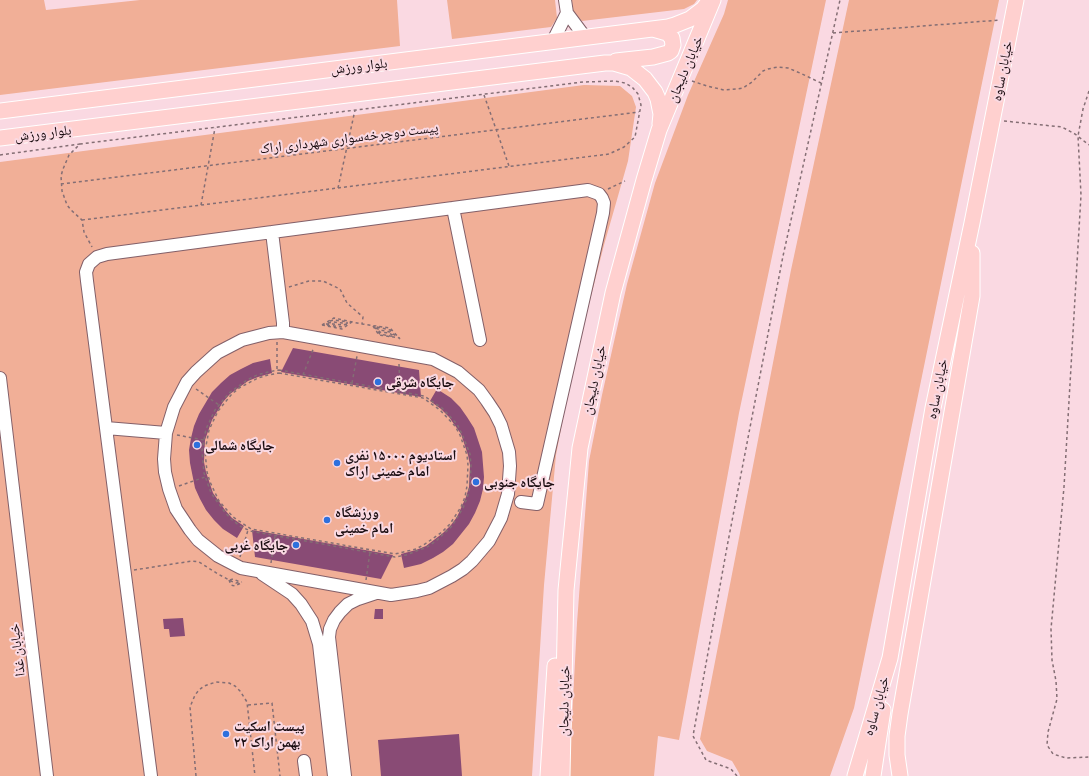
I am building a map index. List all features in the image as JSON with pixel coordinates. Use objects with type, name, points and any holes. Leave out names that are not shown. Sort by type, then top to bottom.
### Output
[{"type":"main road","name":"بلوار ورزش","points":[[0,111],[668,27],[682,22],[696,14],[710,0]]},
{"type":"main road","name":"خیابان دلیجان","points":[[562,776],[566,590],[580,448],[613,293],[659,130],[713,0]]},
{"type":"main road","name":"خیابان ساوه","points":[[855,776],[890,658],[933,408],[972,223],[1016,0]]},
{"type":"main road","points":[[605,63],[665,55],[671,51],[674,45],[672,38],[667,33],[653,29]]},
{"type":"main road","name":"بلوار ورزش","points":[[0,138],[605,63],[614,63],[631,68],[639,73],[650,85],[655,92],[660,107],[661,122],[659,130]]},
{"type":"main road","points":[[900,776],[897,755],[900,714],[972,296],[972,223]]},
{"type":"main road","points":[[548,776],[556,643],[566,590]]},
{"type":"main road","points":[[873,776],[890,658]]},
{"type":"street","points":[[565,0],[567,13],[586,37]]},
{"type":"street","points":[[553,41],[567,13]]},
{"type":"street","points":[[151,776],[86,272],[89,264],[97,257],[107,254],[588,190],[599,194],[604,203],[601,221],[537,504],[521,502]]},
{"type":"street","points":[[454,208],[480,340]]},
{"type":"street","points":[[272,232],[284,323],[283,337]]},
{"type":"street","points":[[269,333],[316,343],[359,346],[433,359],[458,372],[479,390],[501,425],[508,452],[510,480],[508,494],[501,518],[489,541],[472,561],[452,576],[429,588],[404,594],[391,595],[241,568],[218,556],[198,540],[182,520],[171,497],[167,484],[164,459],[166,433],[174,407],[187,382],[196,372],[206,362],[229,346],[255,336],[269,333]]},
{"type":"street","name":"خیابان غذا","points":[[0,378],[46,776]]},
{"type":"street","points":[[106,428],[166,433]]},
{"type":"street","points":[[258,572],[292,594],[301,604],[312,621],[319,644],[334,776]]},
{"type":"street","points":[[345,776],[329,637],[330,629],[334,620],[348,604],[358,599],[378,593]]},
{"type":"street","points":[[304,761],[306,776]]},
{"type":"path","points":[[737,776],[731,769],[706,760],[693,736],[783,256],[840,0]]},
{"type":"path","points":[[833,33],[1013,19]]},
{"type":"path","points":[[682,76],[707,86],[724,90],[737,90],[748,86],[763,71],[778,67],[788,68],[822,83]]},
{"type":"path","points":[[0,155],[80,144],[583,82],[615,81],[626,83],[638,94],[641,104],[635,137],[624,147],[609,154],[82,220],[76,216],[67,205],[61,184],[63,169],[69,155],[80,144]]},
{"type":"path","points":[[1089,91],[1083,109],[1078,136],[1081,195],[1064,487],[1051,629],[1052,660],[1056,681],[1057,699],[1048,732],[1047,745],[1053,754],[1066,758],[1089,757]]},
{"type":"path","points":[[483,94],[509,166]]},
{"type":"path","points":[[338,188],[355,110]]},
{"type":"path","name":"پیست دوچرخه‌سواری شهرداری اراک","points":[[61,184],[640,112]]},
{"type":"path","points":[[992,120],[1062,127],[1078,136],[1089,145]]},
{"type":"path","points":[[201,205],[216,128]]},
{"type":"path","points":[[614,187],[625,181]]},
{"type":"path","points":[[82,220],[84,232],[97,257]]},
{"type":"path","points":[[279,290],[310,281],[323,281],[340,288],[347,303],[363,317],[362,324]]},
{"type":"path","points":[[304,375],[322,325],[334,318],[390,328],[400,339],[400,392]]},
{"type":"path","points":[[322,325],[342,325],[352,322]]},
{"type":"path","points":[[322,325],[342,329],[352,322]]},
{"type":"path","points":[[373,326],[380,334],[400,339]]},
{"type":"path","points":[[277,371],[277,342],[283,337]]},
{"type":"path","points":[[308,346],[316,343]]},
{"type":"path","points":[[352,383],[359,346]]},
{"type":"path","points":[[277,371],[304,375],[424,396],[434,401],[457,424],[470,454],[470,487],[464,508],[452,526],[436,541],[417,552],[395,557],[250,531],[232,519],[224,511],[211,493],[205,477],[203,462],[204,440],[210,419],[229,393],[247,380],[268,372],[277,371]]},
{"type":"path","points":[[279,373],[423,398],[440,410],[455,426],[464,445],[468,465],[467,486],[461,507],[450,524],[434,539],[416,549],[395,554],[342,545],[251,528],[237,520],[219,501],[210,482],[205,462],[206,440],[213,420],[228,399],[239,388],[248,382],[268,375],[279,373]]},
{"type":"path","points":[[187,382],[219,405]]},
{"type":"path","points":[[166,433],[206,440]]},
{"type":"path","points":[[176,482],[178,486],[205,477]]},
{"type":"path","points":[[244,559],[240,558],[248,530]]},
{"type":"path","points":[[270,564],[275,536]]},
{"type":"path","points":[[366,581],[370,552]]},
{"type":"path","points":[[125,571],[192,561],[200,562],[229,580],[242,582],[235,586],[231,585],[229,580]]},
{"type":"path","points":[[196,776],[190,708],[195,695],[204,686],[210,683],[223,682],[240,690],[248,705],[255,776]]},
{"type":"path","points":[[248,705],[272,702],[280,776]]},
{"type":"path","points":[[252,746],[277,744]]},
{"type":"shaded area","points":[[0,0],[44,0],[46,10],[140,0],[397,0],[400,46],[0,95]]},
{"type":"shaded area","points":[[447,0],[555,0],[557,18],[551,27],[452,39]]},
{"type":"shaded area","points":[[572,0],[697,0],[694,4],[684,9],[582,21],[573,13]]},
{"type":"shaded area","points":[[728,0],[826,0],[739,413],[679,740],[658,736],[654,776],[570,776],[577,623],[589,461],[602,395],[627,284],[655,183],[688,95],[724,14]]},
{"type":"shaded area","points":[[849,0],[999,0],[854,708],[830,776],[740,776],[732,761],[707,751],[700,739],[791,270]]},
{"type":"shaded area","name":"ورزشگاه امام خمینی","points":[[584,85],[620,86],[632,96],[636,107],[628,161],[604,245],[571,375],[556,455],[544,585],[532,776],[0,776],[0,162]]},
{"type":"building","name":"جایگاه شرقی","points":[[293,348],[419,370],[421,397],[281,372]]},
{"type":"building","name":"جایگاه شمالی","points":[[270,359],[272,373],[248,381],[230,394],[223,402],[212,420],[205,440],[204,462],[213,493],[232,518],[244,526],[237,538],[223,529],[214,520],[200,499],[195,488],[190,463],[189,450],[191,438],[199,414],[212,392],[221,383],[230,375],[253,363]]},
{"type":"building","name":"جایگاه جنوبی","points":[[437,389],[451,398],[460,407],[474,428],[482,452],[484,477],[483,489],[480,501],[469,524],[453,544],[443,552],[421,564],[404,568],[401,554],[426,546],[443,533],[457,517],[469,487],[470,465],[461,434],[449,417],[430,401]]},
{"type":"building","name":"جایگاه غربی","points":[[252,530],[393,555],[381,579],[255,557]]},
{"type":"building","points":[[375,609],[383,609],[383,619],[374,619]]},
{"type":"building","points":[[183,618],[185,636],[170,637],[169,629],[164,629],[163,619]]},
{"type":"building","points":[[459,734],[462,776],[381,776],[378,740]]},
{"type":"place","name":"جایگاه شرقی","points":[[378,382]]},
{"type":"place","name":"جایگاه شمالی","points":[[197,445]]},
{"type":"place","name":"استادیوم ۱۵۰۰۰ نفری امام خمینی اراک","points":[[337,463]]},
{"type":"place","name":"جایگاه جنوبی","points":[[476,482]]},
{"type":"place","name":"ورزشگاه امام خمینی","points":[[327,520]]},
{"type":"place","name":"جایگاه غربی","points":[[296,545]]},
{"type":"place","name":"پیست اسکیت ۲۲ بهمن اراک","points":[[226,734]]}]
